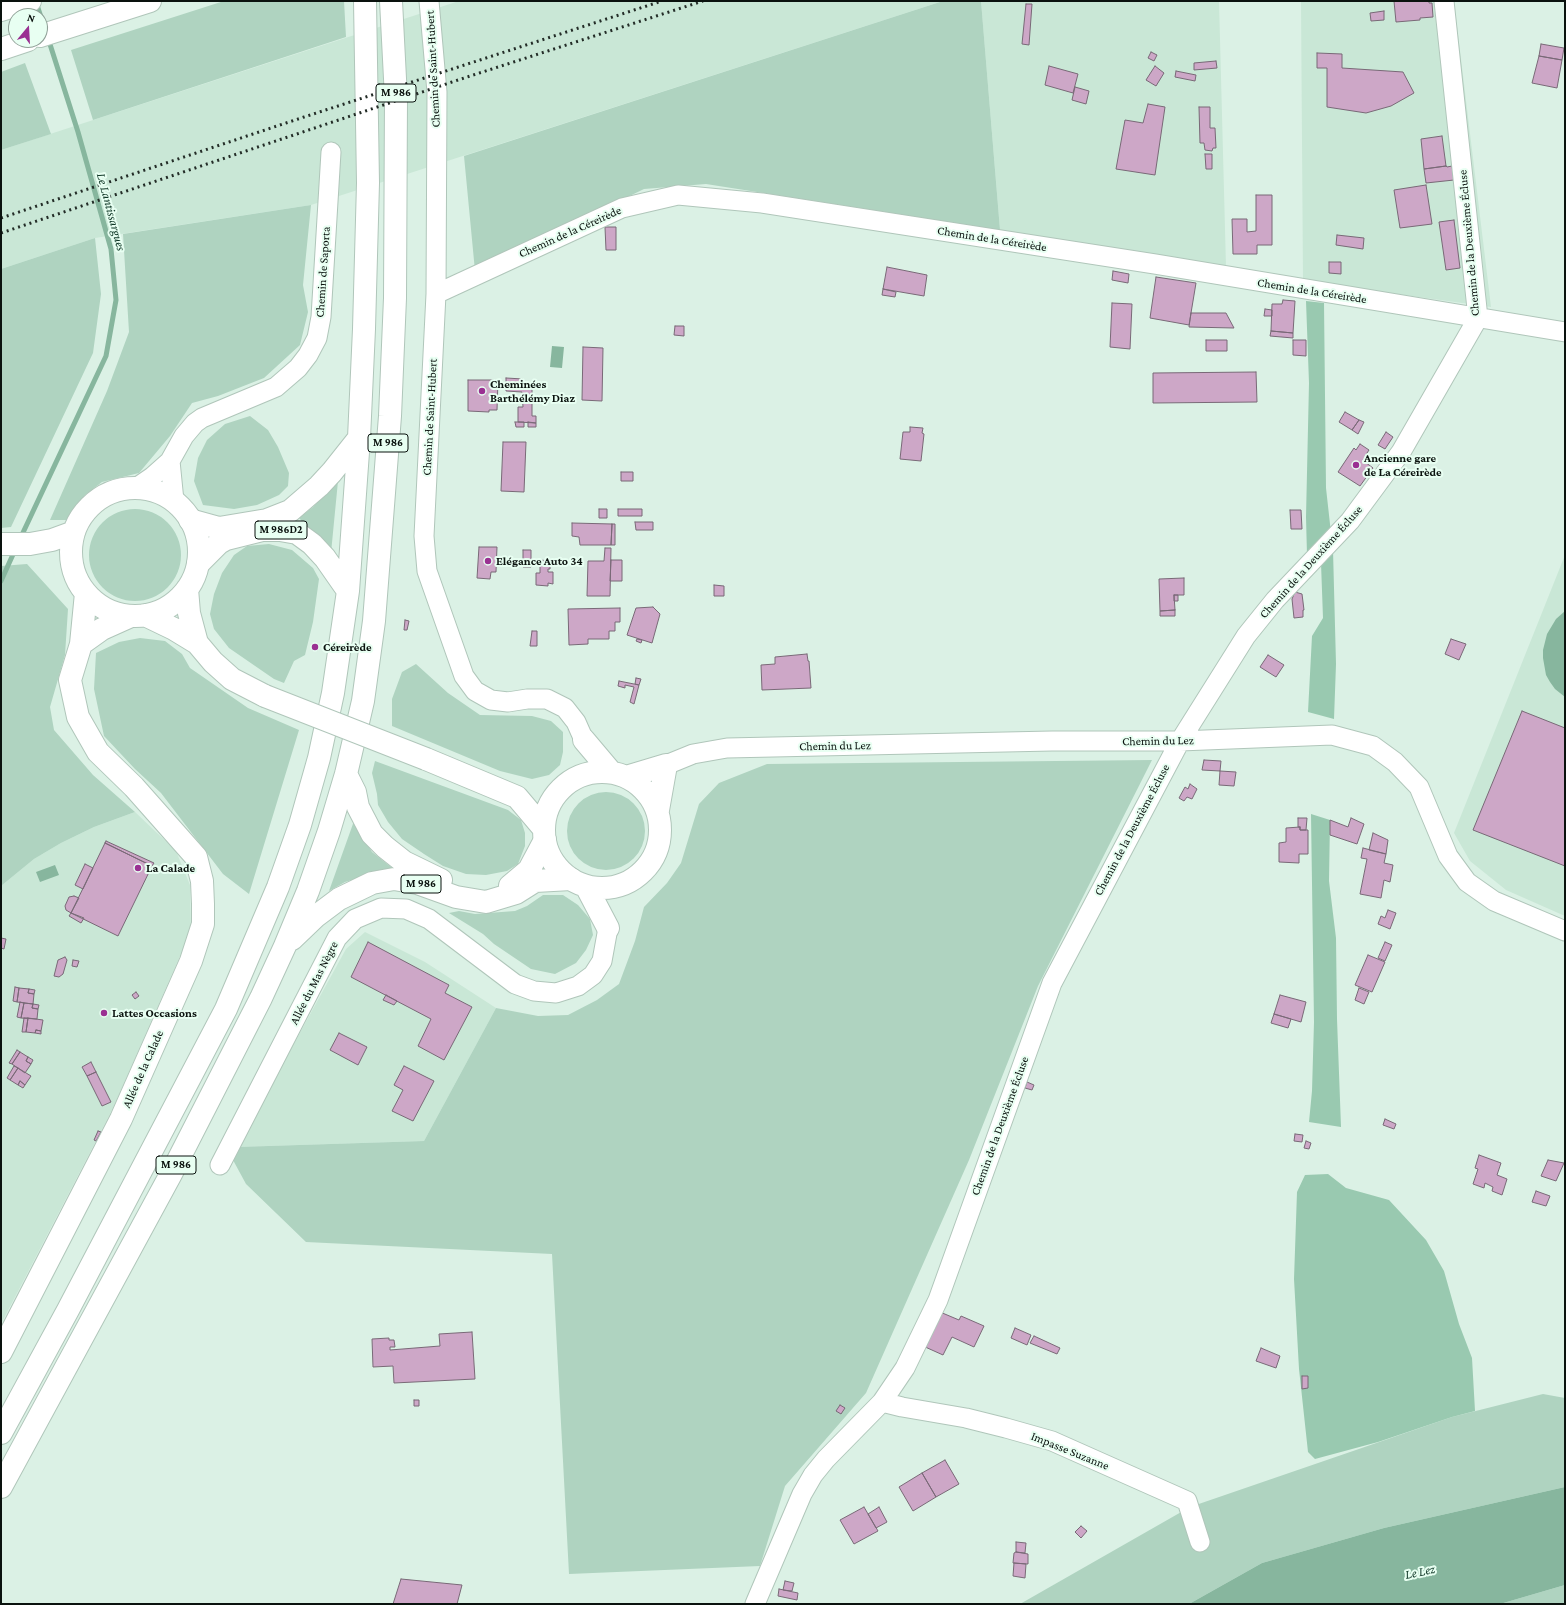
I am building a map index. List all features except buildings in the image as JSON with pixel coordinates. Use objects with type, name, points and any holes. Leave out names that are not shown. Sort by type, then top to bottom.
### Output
[{"type":"main road","points":[[2,10],[30,1]]},
{"type":"main road","points":[[48,34],[150,1]]},
{"type":"main road","name":"M 986","points":[[1,1433],[68,1310],[226,1009],[278,887],[300,825],[319,758],[333,693],[348,591],[359,438],[364,330],[368,182],[366,1]]},
{"type":"main road","name":"M 986","points":[[1,1487],[175,1167],[230,1061],[285,946],[308,891],[329,831],[346,774],[363,701],[374,621],[390,416],[395,298],[396,98],[390,1]]},
{"type":"main road","name":"M 986","points":[[190,520],[220,528],[267,520],[290,511],[328,476],[359,438]]},
{"type":"main road","points":[[82,644],[102,629],[138,616],[157,612],[169,606],[188,589],[194,577],[198,564],[198,541],[190,520],[174,501],[156,492],[136,488],[120,490],[105,495],[91,505],[81,517],[74,532],[71,556],[76,577],[86,593],[95,602],[118,614],[138,616],[174,629],[197,643],[213,662],[232,679],[265,696],[426,759],[517,797],[545,835]]},
{"type":"main road","name":"M 986D2","points":[[198,564],[219,543],[226,539],[262,530],[280,530],[297,533],[312,544],[325,558],[348,591]]},
{"type":"main road","points":[[1,544],[30,544],[52,540],[74,532]]},
{"type":"main road","points":[[30,544],[73,568]]},
{"type":"main road","points":[[188,589],[189,613],[197,643]]},
{"type":"main road","name":"Allée de la Calade","points":[[1,1352],[121,1119],[191,962],[203,924],[204,904],[202,881],[196,857],[134,787],[98,752],[78,717],[70,680],[82,644],[86,593]]},
{"type":"main road","points":[[566,786],[584,740]]},
{"type":"main road","name":"Chemin de Saint-Hubert","points":[[584,740],[619,775]]},
{"type":"main road","points":[[658,810],[645,790],[636,783],[619,775],[600,772],[586,774],[566,786],[551,803],[546,816],[545,835],[550,855],[559,868],[579,882],[598,888],[621,885],[637,877],[650,864],[658,847],[661,829],[658,810],[666,765]]},
{"type":"main road","name":"Chemin du Lez","points":[[619,775],[666,765]]},
{"type":"main road","name":"M 986","points":[[346,774],[355,792],[358,807],[372,834],[385,847],[404,862],[449,883],[478,894],[510,886],[529,870],[545,835]]},
{"type":"main road","points":[[517,797],[566,786]]},
{"type":"main road","name":"M 986","points":[[285,946],[315,917],[328,907],[345,896],[372,883],[394,879],[409,881],[456,897],[486,902],[516,893],[535,881],[579,882]]},
{"type":"main road","points":[[579,882],[608,928]]},
{"type":"main road","name":"Allée du Mas Nègre","points":[[608,928],[613,906],[621,885]]},
{"type":"street","name":"Chemin de Saint-Hubert","points":[[429,1],[437,92],[436,294],[424,536],[426,571],[464,676],[474,692],[491,700],[508,702],[547,699],[565,708],[576,722],[584,740]]},
{"type":"street","name":"Chemin de la Deuxième Écluse","points":[[755,1604],[802,1494],[813,1475],[826,1459],[882,1402],[905,1368],[938,1300],[1052,983],[1180,741],[1246,636],[1275,600],[1350,521],[1402,452],[1478,318],[1444,1]]},
{"type":"street","name":"Chemin de Saporta","points":[[136,488],[152,477],[170,461],[184,436],[194,423],[202,418],[276,387],[298,368],[308,355],[317,338],[322,317],[331,152]]},
{"type":"street","name":"Chemin de la Céreirède","points":[[436,294],[622,208],[678,196],[778,205],[1154,264],[1565,332]]},
{"type":"street","points":[[170,461],[174,501]]},
{"type":"street","name":"Chemin du Lez","points":[[666,765],[693,754],[726,748],[1052,741],[1180,741],[1332,735],[1373,746],[1396,762],[1419,787],[1448,856],[1467,882],[1494,901],[1565,932]]},
{"type":"street","name":"Allée du Mas Nègre","points":[[220,1165],[337,938],[355,920],[382,908],[406,909],[429,918],[515,984],[534,992],[556,993],[578,986],[592,975],[602,961],[608,928]]},
{"type":"street","name":"Impasse Suzanne","points":[[882,1402],[1006,1428],[1052,1441],[1187,1502],[1200,1542]]},
{"type":"shaded area","points":[[224,1],[344,1],[346,37],[93,120],[71,50]]},
{"type":"shaded area","points":[[459,1],[943,1],[311,205],[95,238],[1,269],[1,150]]},
{"type":"shaded area","points":[[943,1],[981,1],[1000,230],[706,184],[644,189],[475,271],[464,156]]},
{"type":"shaded area","points":[[981,1],[1219,1],[1226,267],[1000,230]]},
{"type":"shaded area","points":[[1301,1],[1454,1],[1491,307],[1303,281]]},
{"type":"shaded area","points":[[25,63],[51,134],[1,150],[1,72]]},
{"type":"shaded area","points":[[311,205],[303,285],[308,312],[300,345],[264,378],[218,396],[192,403],[170,436],[139,473],[102,482],[85,495],[67,520],[50,520],[107,391],[129,332],[123,234]]},
{"type":"shaded area","points":[[95,238],[101,294],[93,353],[11,527],[1,528],[1,269]]},
{"type":"shaded area","points":[[1306,301],[1324,303],[1326,488],[1331,533],[1307,555],[1306,517],[1309,383]]},
{"type":"shaded area","points":[[250,416],[268,430],[278,447],[289,473],[288,486],[279,495],[257,505],[234,509],[203,505],[194,481],[198,458],[207,440],[225,424]]},
{"type":"shaded area","points":[[338,481],[331,553],[299,518],[313,507]]},
{"type":"shaded area","points":[[135,509],[153,512],[168,522],[178,537],[181,555],[178,573],[168,588],[153,598],[135,601],[117,598],[102,588],[92,573],[89,555],[92,537],[102,522],[117,512]]},
{"type":"shaded area","points":[[269,544],[292,550],[313,568],[319,579],[313,622],[305,655],[294,661],[284,683],[274,679],[229,648],[214,629],[210,614],[214,594],[222,573],[234,555],[247,546]]},
{"type":"shaded area","points":[[1333,550],[1336,664],[1334,719],[1308,712],[1312,636],[1323,618],[1321,563]]},
{"type":"shaded area","points":[[1565,555],[1565,916],[1506,890],[1470,861],[1454,833]]},
{"type":"shaded area","points":[[27,564],[68,609],[65,655],[50,707],[54,730],[93,775],[135,812],[94,827],[61,843],[34,859],[1,886],[1,566]]},
{"type":"shaded area","points":[[140,638],[165,641],[182,654],[190,668],[248,708],[299,730],[249,894],[223,874],[161,793],[135,769],[104,736],[94,689],[96,653],[119,642]]},
{"type":"shaded area","points":[[416,664],[448,693],[480,715],[532,716],[551,721],[563,732],[563,752],[560,765],[549,775],[532,779],[500,771],[392,726],[392,699],[402,672]]},
{"type":"shaded area","points":[[1152,760],[1038,986],[969,1160],[866,1393],[785,1486],[760,1566],[569,1574],[552,1254],[306,1242],[246,1184],[233,1160],[237,1147],[424,1141],[496,1008],[538,1016],[568,1015],[597,1000],[619,984],[635,941],[644,907],[667,883],[681,863],[699,804],[719,783],[767,764]]},
{"type":"shaded area","points":[[375,761],[508,810],[521,820],[525,833],[525,846],[518,864],[507,871],[486,875],[466,874],[443,866],[402,839],[388,822],[378,805],[372,773]]},
{"type":"shaded area","points":[[606,792],[621,795],[633,804],[642,816],[645,831],[642,846],[633,858],[621,867],[606,870],[591,867],[579,858],[570,846],[567,831],[570,816],[579,804],[591,795]]},
{"type":"shaded area","points":[[135,812],[176,851],[190,885],[191,931],[114,1106],[1,1324],[1,886],[34,859],[61,843],[94,827]]},
{"type":"shaded area","points":[[1311,814],[1330,820],[1329,881],[1336,938],[1341,1127],[1309,1122],[1312,1091],[1314,1022]]},
{"type":"shaded area","points":[[354,821],[372,852],[396,871],[365,876],[345,882],[329,891]]},
{"type":"shaded area","points":[[543,895],[563,895],[578,905],[590,919],[593,935],[586,950],[576,963],[555,974],[531,969],[494,944],[483,934],[449,913],[459,911],[475,914],[515,911],[527,906]]},
{"type":"shaded area","points":[[365,932],[425,962],[496,1008],[424,1141],[237,1147],[346,949]]},
{"type":"shaded area","points":[[1328,1174],[1346,1188],[1389,1200],[1426,1240],[1444,1271],[1459,1324],[1472,1358],[1475,1411],[1452,1417],[1378,1442],[1315,1459],[1308,1452],[1299,1369],[1294,1279],[1297,1192],[1305,1175]]},
{"type":"shaded area","points":[[1543,1394],[1565,1398],[1565,1487],[1384,1528],[1262,1563],[1189,1604],[1020,1604],[1190,1507],[1452,1417]]},
{"type":"shaded area","points":[[1565,1585],[1565,1604],[1500,1604]]},
{"type":"water","points":[[552,346],[564,347],[562,368],[550,367]]},
{"type":"water","points":[[1565,611],[1565,697],[1555,689],[1546,675],[1543,650],[1547,634],[1556,619]]},
{"type":"water","points":[[55,865],[59,875],[40,882],[36,872]]},
{"type":"water","name":"Le Lez","points":[[1565,1487],[1565,1585],[1500,1604],[1189,1604],[1262,1563],[1384,1528]]},
{"type":"waterway","name":"Le Lantissargues","points":[[36,2],[38,8]]},
{"type":"waterway","name":"Le Lantissargues","points":[[20,539],[106,356],[116,300],[111,249],[78,132],[48,38]]},
{"type":"waterway","name":"Le Lantissargues","points":[[1,581],[15,550]]},
{"type":"railway","points":[[1,218],[304,117],[662,1]]},
{"type":"railway","points":[[1,233],[467,77],[703,1]]},
{"type":"place","name":"Cheminées Barthélémy Diaz","points":[[482,391]]},
{"type":"place","name":"Ancienne gare de La Céreirède","points":[[1356,465]]},
{"type":"place","name":"Elégance Auto 34","points":[[488,561]]},
{"type":"place","name":"Céreirède","points":[[315,647]]},
{"type":"place","name":"La Calade","points":[[138,868]]},
{"type":"place","name":"Lattes Occasions","points":[[104,1013]]}]
